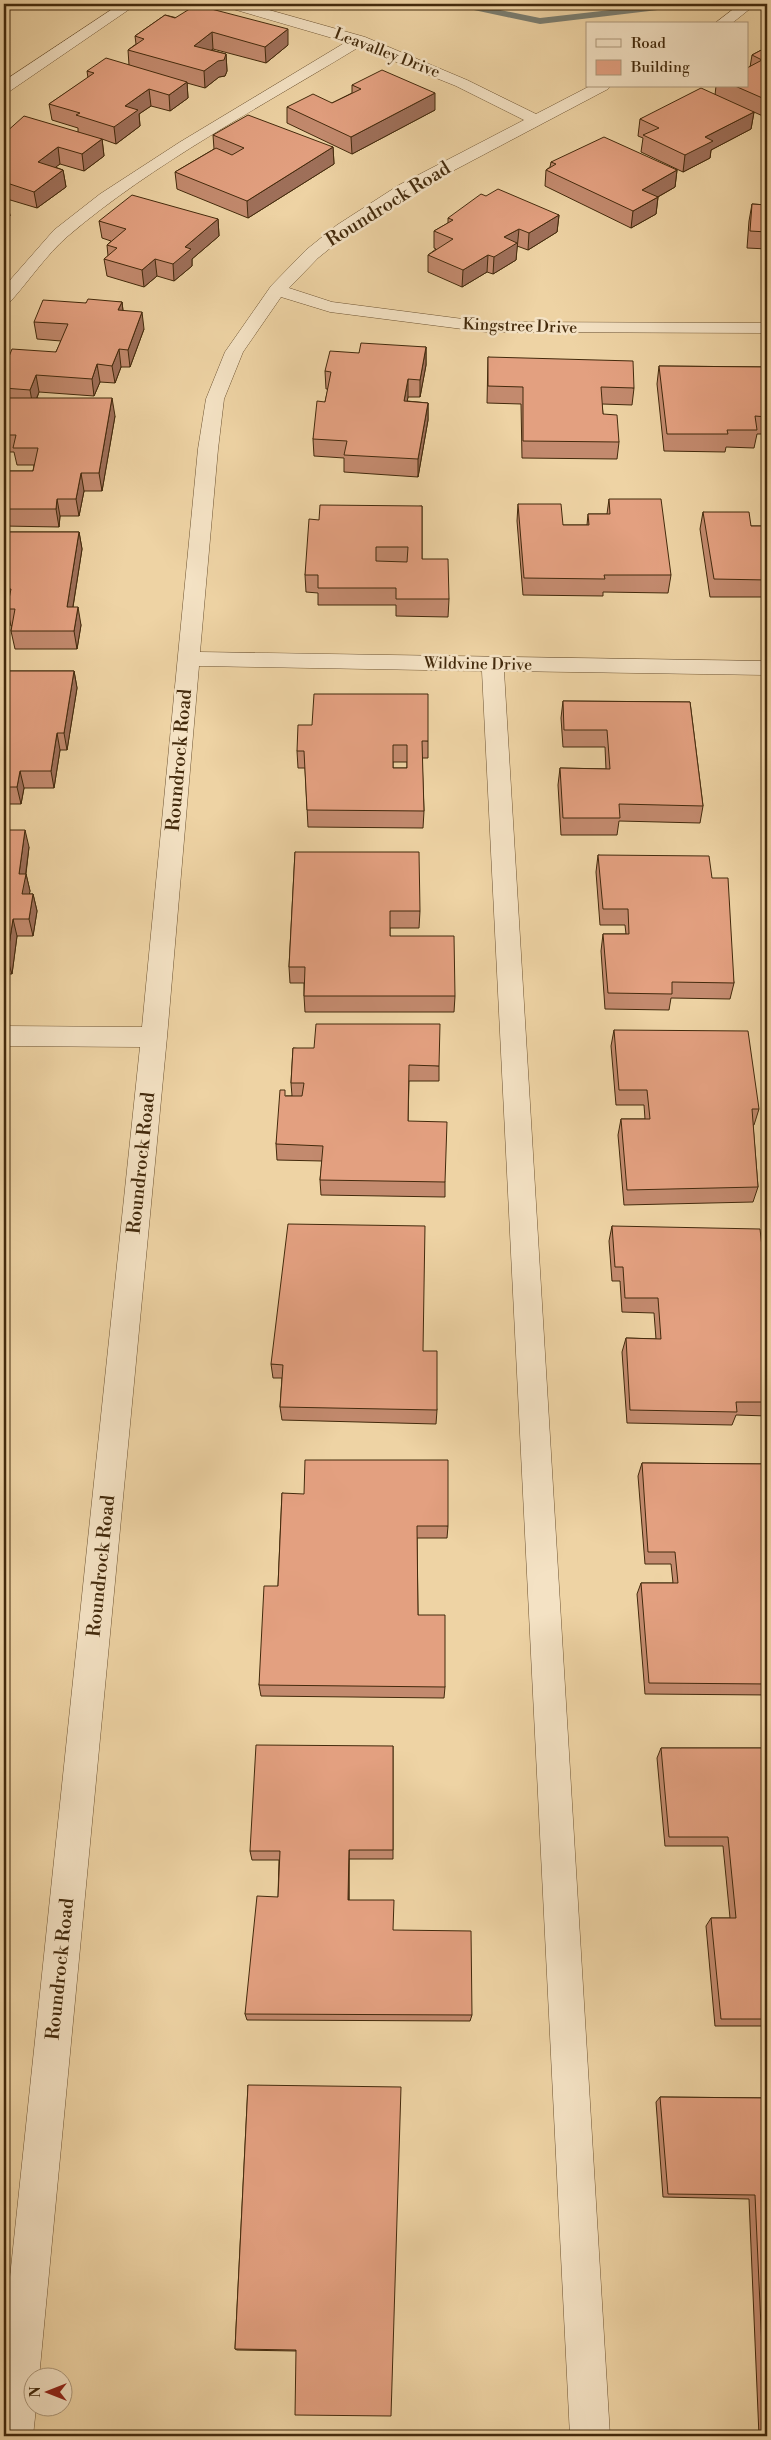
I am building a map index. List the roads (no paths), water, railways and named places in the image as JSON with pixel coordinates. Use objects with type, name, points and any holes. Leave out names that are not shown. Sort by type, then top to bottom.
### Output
[{"type":"street","points":[[4,88],[130,4]]},
{"type":"street","name":"Leavalley Drive","points":[[231,4],[296,19],[360,40],[480,91],[536,120]]},
{"type":"street","points":[[724,22],[749,4]]},
{"type":"street","points":[[4,298],[60,234],[106,198],[186,145],[360,40]]},
{"type":"street","name":"Roundrock Road","points":[[13,2436],[154,1036],[208,449],[215,399],[234,352],[277,290],[312,254],[343,229],[405,189],[598,88]]},
{"type":"street","name":"Kingstree Drive","points":[[277,290],[330,307],[486,327],[767,328]]},
{"type":"street","name":"Wildvine Drive","points":[[188,659],[767,668]]},
{"type":"street","points":[[493,664],[590,2436]]},
{"type":"street","points":[[4,1036],[154,1036]]},
{"type":"waterway","points":[[460,4],[540,21],[683,4]]}]
